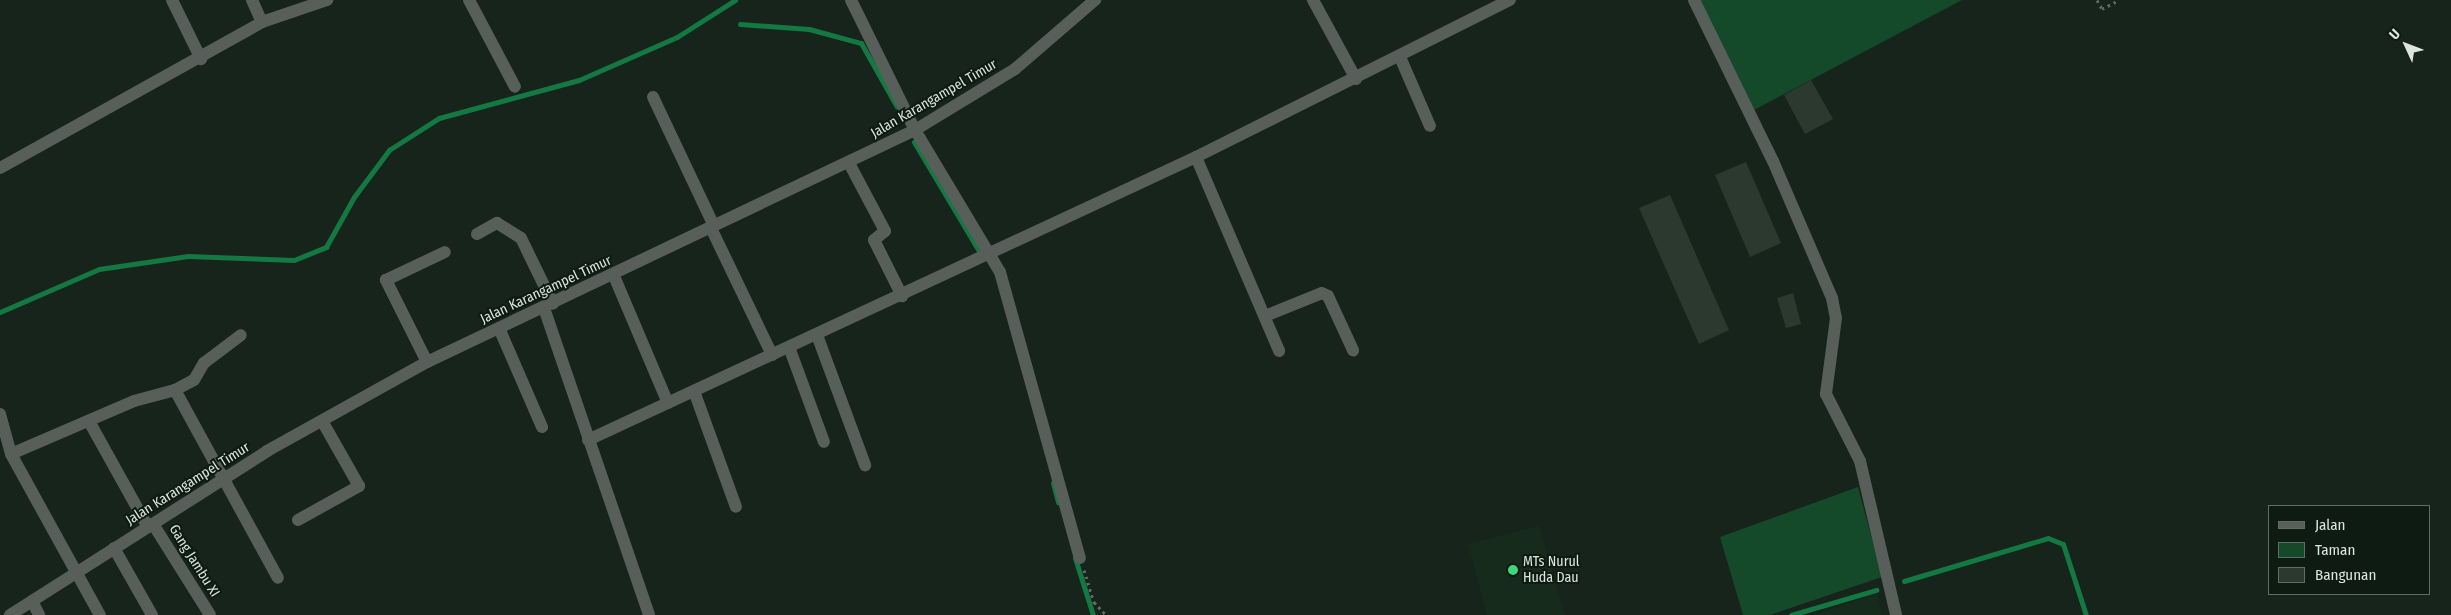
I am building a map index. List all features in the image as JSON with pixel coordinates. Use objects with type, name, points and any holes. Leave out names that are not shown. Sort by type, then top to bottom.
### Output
[{"type":"street","points":[[172,0],[201,59]]},
{"type":"street","points":[[252,0],[262,22]]},
{"type":"street","points":[[0,168],[201,59],[262,22],[327,0]]},
{"type":"street","points":[[469,0],[515,87]]},
{"type":"street","points":[[851,0],[915,130],[989,256],[1015,318],[1080,558]]},
{"type":"street","name":"Jalan Karangampel Timur","points":[[10,615],[222,480],[427,362],[614,276],[915,130],[1015,69],[1095,0]]},
{"type":"street","points":[[1313,0],[1356,79]]},
{"type":"street","points":[[588,440],[989,256],[1356,79],[1510,0]]},
{"type":"street","points":[[1694,0],[1773,161],[1832,298],[1836,318],[1826,394],[1860,461],[1896,615]]},
{"type":"street","points":[[1400,57],[1430,126]]},
{"type":"street","points":[[653,97],[772,355]]},
{"type":"street","points":[[1196,157],[1279,351]]},
{"type":"street","points":[[849,163],[885,231],[874,240],[902,296]]},
{"type":"street","points":[[477,234],[497,223],[522,238],[548,306],[588,440],[649,615]]},
{"type":"street","points":[[427,362],[386,280],[445,252]]},
{"type":"street","points":[[614,276],[668,403]]},
{"type":"street","points":[[1265,316],[1322,293],[1328,296],[1353,350]]},
{"type":"street","points":[[499,328],[542,427]]},
{"type":"street","points":[[817,334],[866,465]]},
{"type":"street","points":[[11,454],[90,423],[134,401],[175,390],[194,380],[204,363],[241,335]]},
{"type":"street","points":[[789,347],[824,442]]},
{"type":"street","points":[[175,390],[222,480],[278,578]]},
{"type":"street","points":[[694,391],[736,507]]},
{"type":"street","points":[[0,414],[11,454],[75,573],[100,615]]},
{"type":"street","points":[[298,520],[358,486],[322,421]]},
{"type":"street","name":"Gang Jambu XI","points":[[90,423],[151,525],[210,615]]},
{"type":"street","points":[[114,548],[152,615]]},
{"type":"street","points":[[32,601],[39,615]]},
{"type":"path","points":[[2097,0],[2102,9],[2119,0]]},
{"type":"path","points":[[1080,558],[1094,602],[1106,615]]},
{"type":"shaded area","name":"MTs Nurul Huda Dau","points":[[1539,526],[1565,615],[1487,615],[1468,544]]},
{"type":"shaded area","points":[[1877,593],[1882,615],[1815,615]]},
{"type":"green space","points":[[1700,0],[1962,0],[1754,110]]},
{"type":"green space","points":[[1858,487],[1882,577],[1770,615],[1743,615],[1720,537]]},
{"type":"building","points":[[1811,80],[1833,119],[1805,134],[1784,95]]},
{"type":"building","points":[[1746,162],[1781,243],[1750,257],[1715,175]]},
{"type":"building","points":[[1670,195],[1729,330],[1699,344],[1639,208]]},
{"type":"building","points":[[1793,293],[1801,324],[1786,328],[1777,298]]},
{"type":"waterway","points":[[0,312],[99,269],[188,256],[294,260],[326,247],[354,197],[389,150],[439,118],[579,80],[677,37],[735,0]]},
{"type":"waterway","points":[[740,24],[809,29],[861,43],[897,107]]},
{"type":"waterway","points":[[914,142],[979,251]]},
{"type":"waterway","points":[[1053,483],[1058,502]]},
{"type":"waterway","points":[[1904,581],[2048,538],[2063,544],[2086,615]]},
{"type":"waterway","points":[[1075,558],[1093,615]]},
{"type":"waterway","points":[[1791,615],[1876,590]]},
{"type":"place","name":"MTs Nurul Huda Dau","points":[[1513,570]]}]
